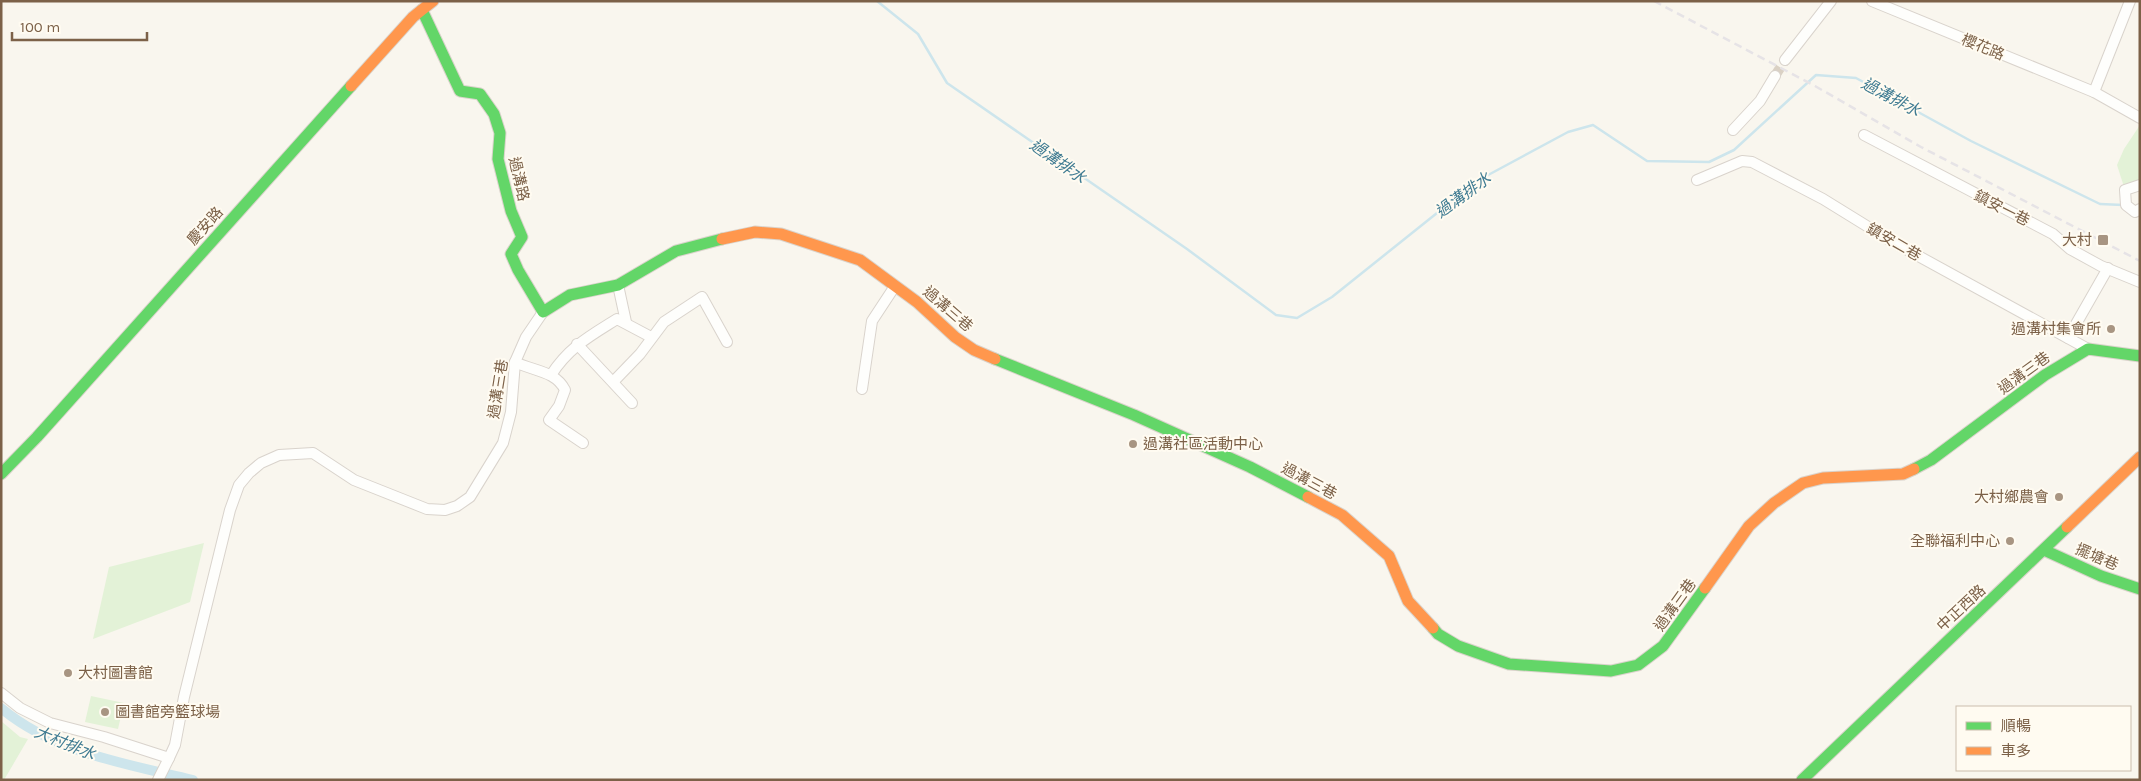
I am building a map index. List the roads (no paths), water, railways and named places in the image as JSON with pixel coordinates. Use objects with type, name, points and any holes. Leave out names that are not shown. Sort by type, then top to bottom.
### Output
[{"type":"street","name":"慶安路","points":[[1,474],[43,430],[311,131],[422,10],[433,1]]},
{"type":"street","points":[[1785,60],[1831,1]]},
{"type":"street","name":"櫻花路","points":[[1872,1],[2094,92],[2140,118]]},
{"type":"street","points":[[2094,92],[2130,1]]},
{"type":"street","name":"過溝路","points":[[422,10],[460,91],[480,94],[494,114],[500,132],[498,159],[511,211],[522,237],[511,254],[518,270],[543,312]]},
{"type":"street","points":[[1733,130],[1760,101],[1775,76]]},
{"type":"street","name":"鎮安一巷","points":[[1864,135],[2053,234],[2070,249],[2140,282]]},
{"type":"street","name":"鎮安二巷","points":[[1697,180],[1742,161],[1752,162],[1823,199],[1899,245],[2088,349]]},
{"type":"street","points":[[2140,185],[2125,190],[2126,205],[2135,212],[2140,209]]},
{"type":"street","name":"過溝三巷","points":[[169,758],[175,745],[187,687],[234,496],[249,473],[261,463],[279,455],[313,453],[354,480],[427,510],[445,510],[470,497],[503,443],[511,412],[515,362],[526,337],[543,312],[570,295],[618,285],[676,251],[693,245],[755,232],[781,234],[860,260],[917,302],[954,337],[974,350],[1033,376],[1134,415],[1232,459],[1342,515],[1389,556],[1408,601],[1438,634],[1458,646],[1509,664],[1611,671],[1638,665],[1663,646],[1749,526],[1774,503],[1803,484],[1823,478],[1903,474],[1931,460],[2052,370],[2088,349]]},
{"type":"street","points":[[2068,338],[2108,268]]},
{"type":"street","points":[[618,285],[626,322]]},
{"type":"street","points":[[862,390],[872,321],[895,286]]},
{"type":"street","points":[[613,382],[640,354],[664,322],[702,297],[727,342]]},
{"type":"street","points":[[551,375],[560,360],[577,344],[618,319],[651,337]]},
{"type":"street","points":[[577,344],[632,403]]},
{"type":"street","points":[[2088,349],[2140,356]]},
{"type":"street","points":[[515,362],[551,375],[561,382],[565,390],[559,406],[550,420],[583,443]]},
{"type":"street","name":"中正西路","points":[[1802,780],[2140,457]]},
{"type":"street","name":"擺塘巷","points":[[2044,550],[2101,576],[2140,589]]},
{"type":"street","points":[[1,693],[20,708],[50,723],[104,737],[169,758],[158,779]]},
{"type":"waterway","name":"過溝排水","points":[[877,1],[918,34],[947,83],[1187,249],[1276,315],[1297,318],[1332,297],[1477,181],[1568,132],[1593,125],[1647,161],[1709,162],[1734,150],[1816,75],[1856,78],[1971,141],[2100,204],[2123,205]]},
{"type":"waterway","name":"大村排水","points":[[1,708],[44,736],[68,746],[117,762],[193,780]]},
{"type":"tunnel","points":[[1775,76],[1785,60]]},
{"type":"railway","points":[[1654,1],[1815,86],[1921,147],[2140,261]]},
{"type":"place","name":"大村","points":[[2103,240]]},
{"type":"place","name":"過溝村集會所","points":[[2111,329]]},
{"type":"place","name":"過溝社區活動中心","points":[[1133,444]]},
{"type":"place","name":"大村鄉農會","points":[[2059,497]]},
{"type":"place","name":"全聯福利中心","points":[[2010,541]]},
{"type":"place","name":"大村圖書館","points":[[68,673]]},
{"type":"place","name":"圖書館旁籃球場","points":[[105,712]]}]
